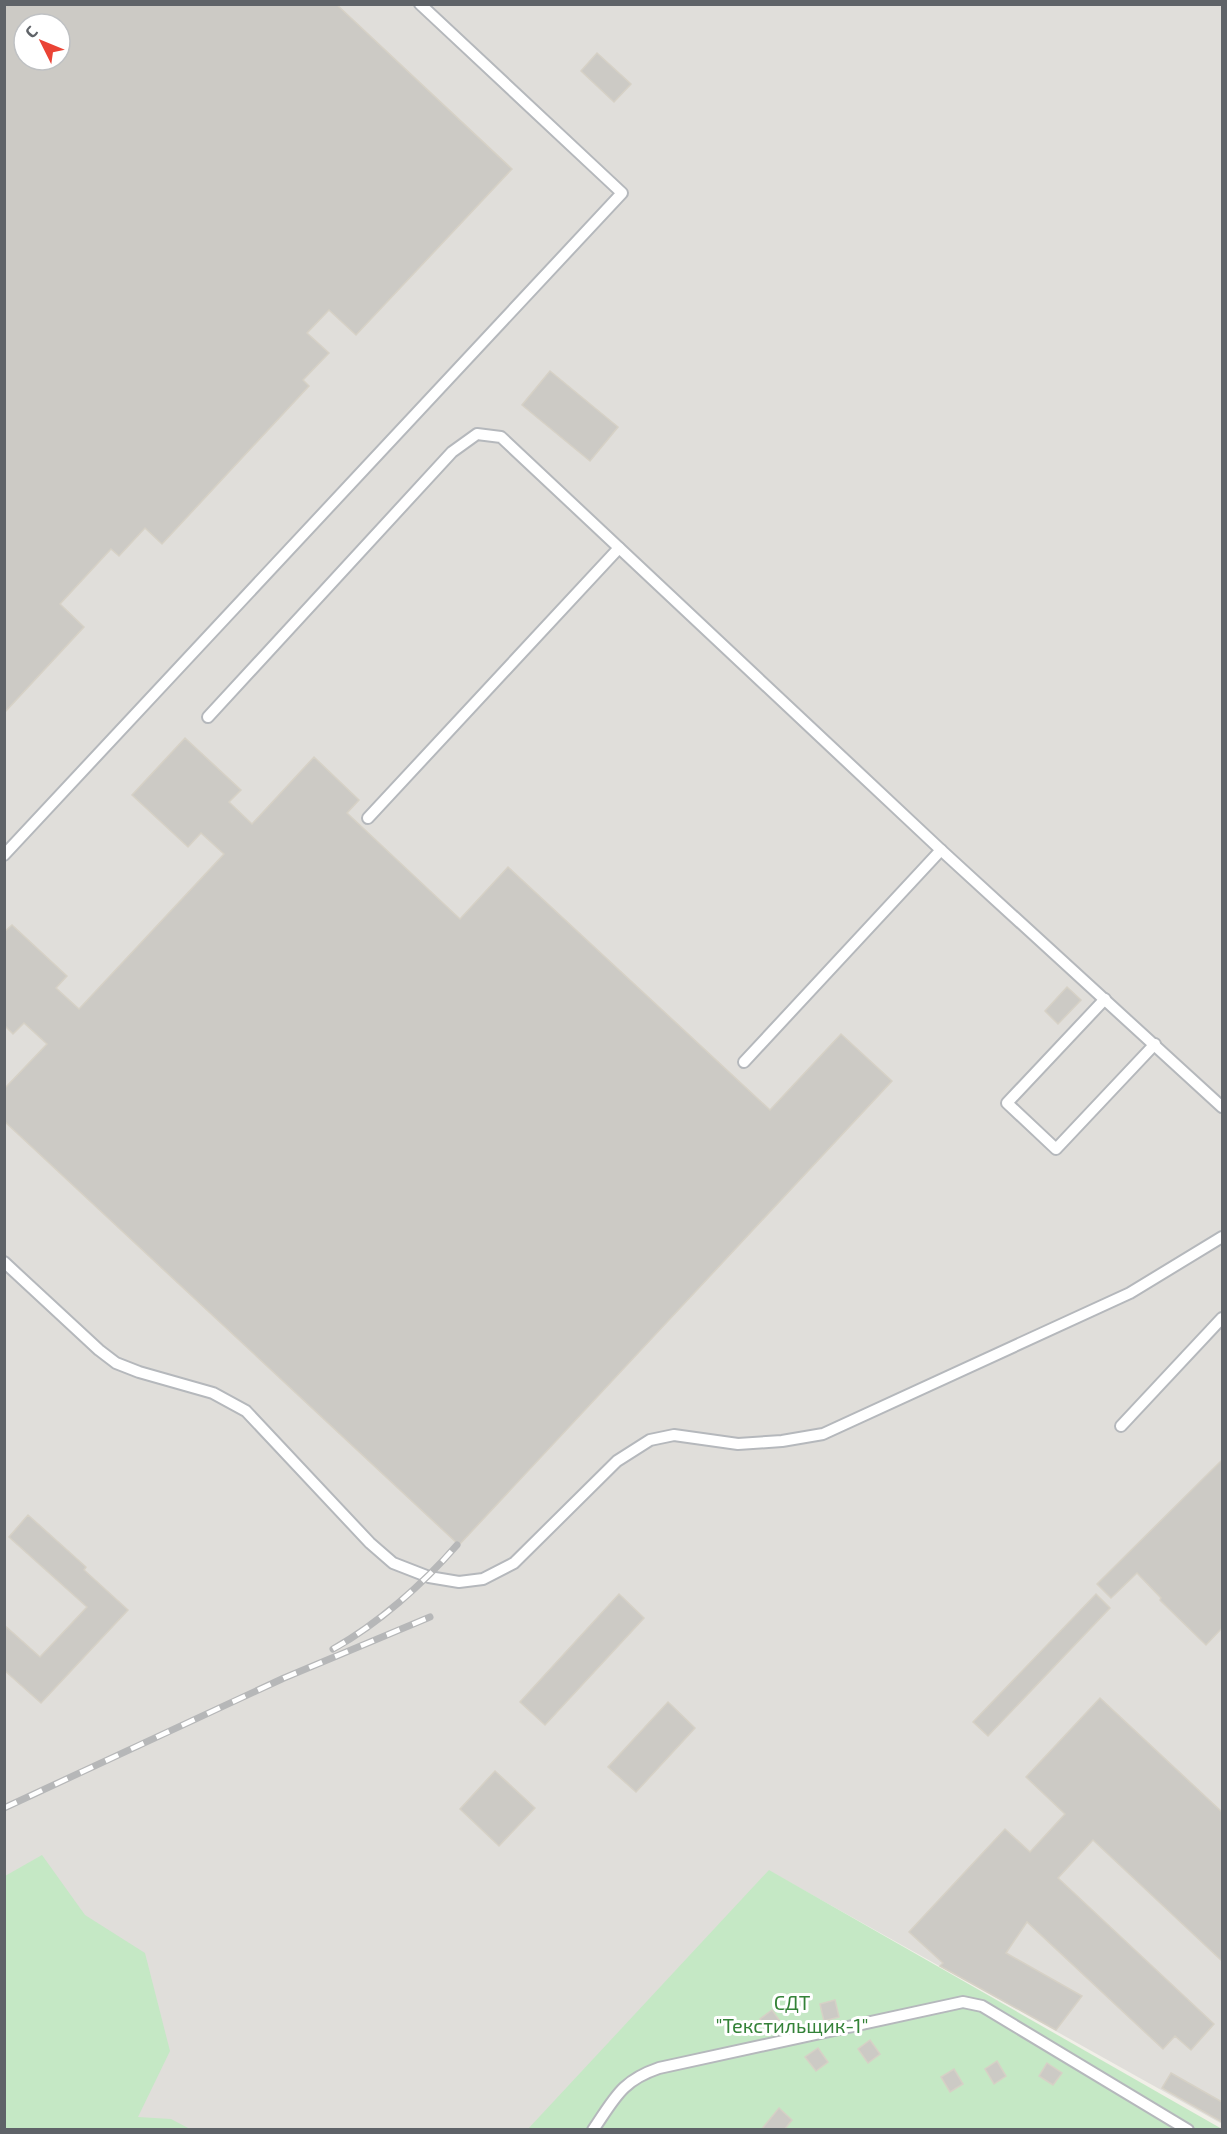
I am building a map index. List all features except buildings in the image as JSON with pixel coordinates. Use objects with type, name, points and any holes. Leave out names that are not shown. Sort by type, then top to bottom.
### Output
[{"type":"lane","points":[[4,855],[622,193],[420,4]]},
{"type":"lane","points":[[208,717],[452,452],[477,434],[501,437],[941,850],[1222,1107]]},
{"type":"lane","points":[[368,818],[619,548]]},
{"type":"lane","points":[[744,1062],[941,850]]},
{"type":"lane","points":[[1105,999],[1007,1103],[1056,1149],[1155,1044]]},
{"type":"lane","points":[[4,1262],[117,1364],[213,1393],[246,1411],[370,1543],[393,1563],[429,1577],[459,1582],[483,1579],[514,1563],[617,1461],[650,1440],[674,1435],[738,1443],[782,1441],[823,1434],[1130,1293],[1222,1236]]},
{"type":"lane","points":[[1121,1426],[1222,1318]]},
{"type":"lane","points":[[593,2130],[626,2084],[639,2075],[659,2068],[963,2002],[982,2006],[1188,2130]]},
{"type":"shaded area","points":[[5,5],[1222,5],[1222,2124],[773,1873],[530,2129],[5,2130]]},
{"type":"green space","points":[[42,1855],[85,1915],[145,1953],[170,2051],[138,2117],[171,2119],[190,2129],[5,2129],[5,1876]]},
{"type":"green space","name":"СДТ \"Текстильщик-1\"","points":[[769,1870],[1222,2129],[527,2130]]},
{"type":"railway","points":[[333,1649],[367,1628],[399,1602],[457,1545]]},
{"type":"railway","points":[[4,1808],[284,1678],[430,1617]]}]
